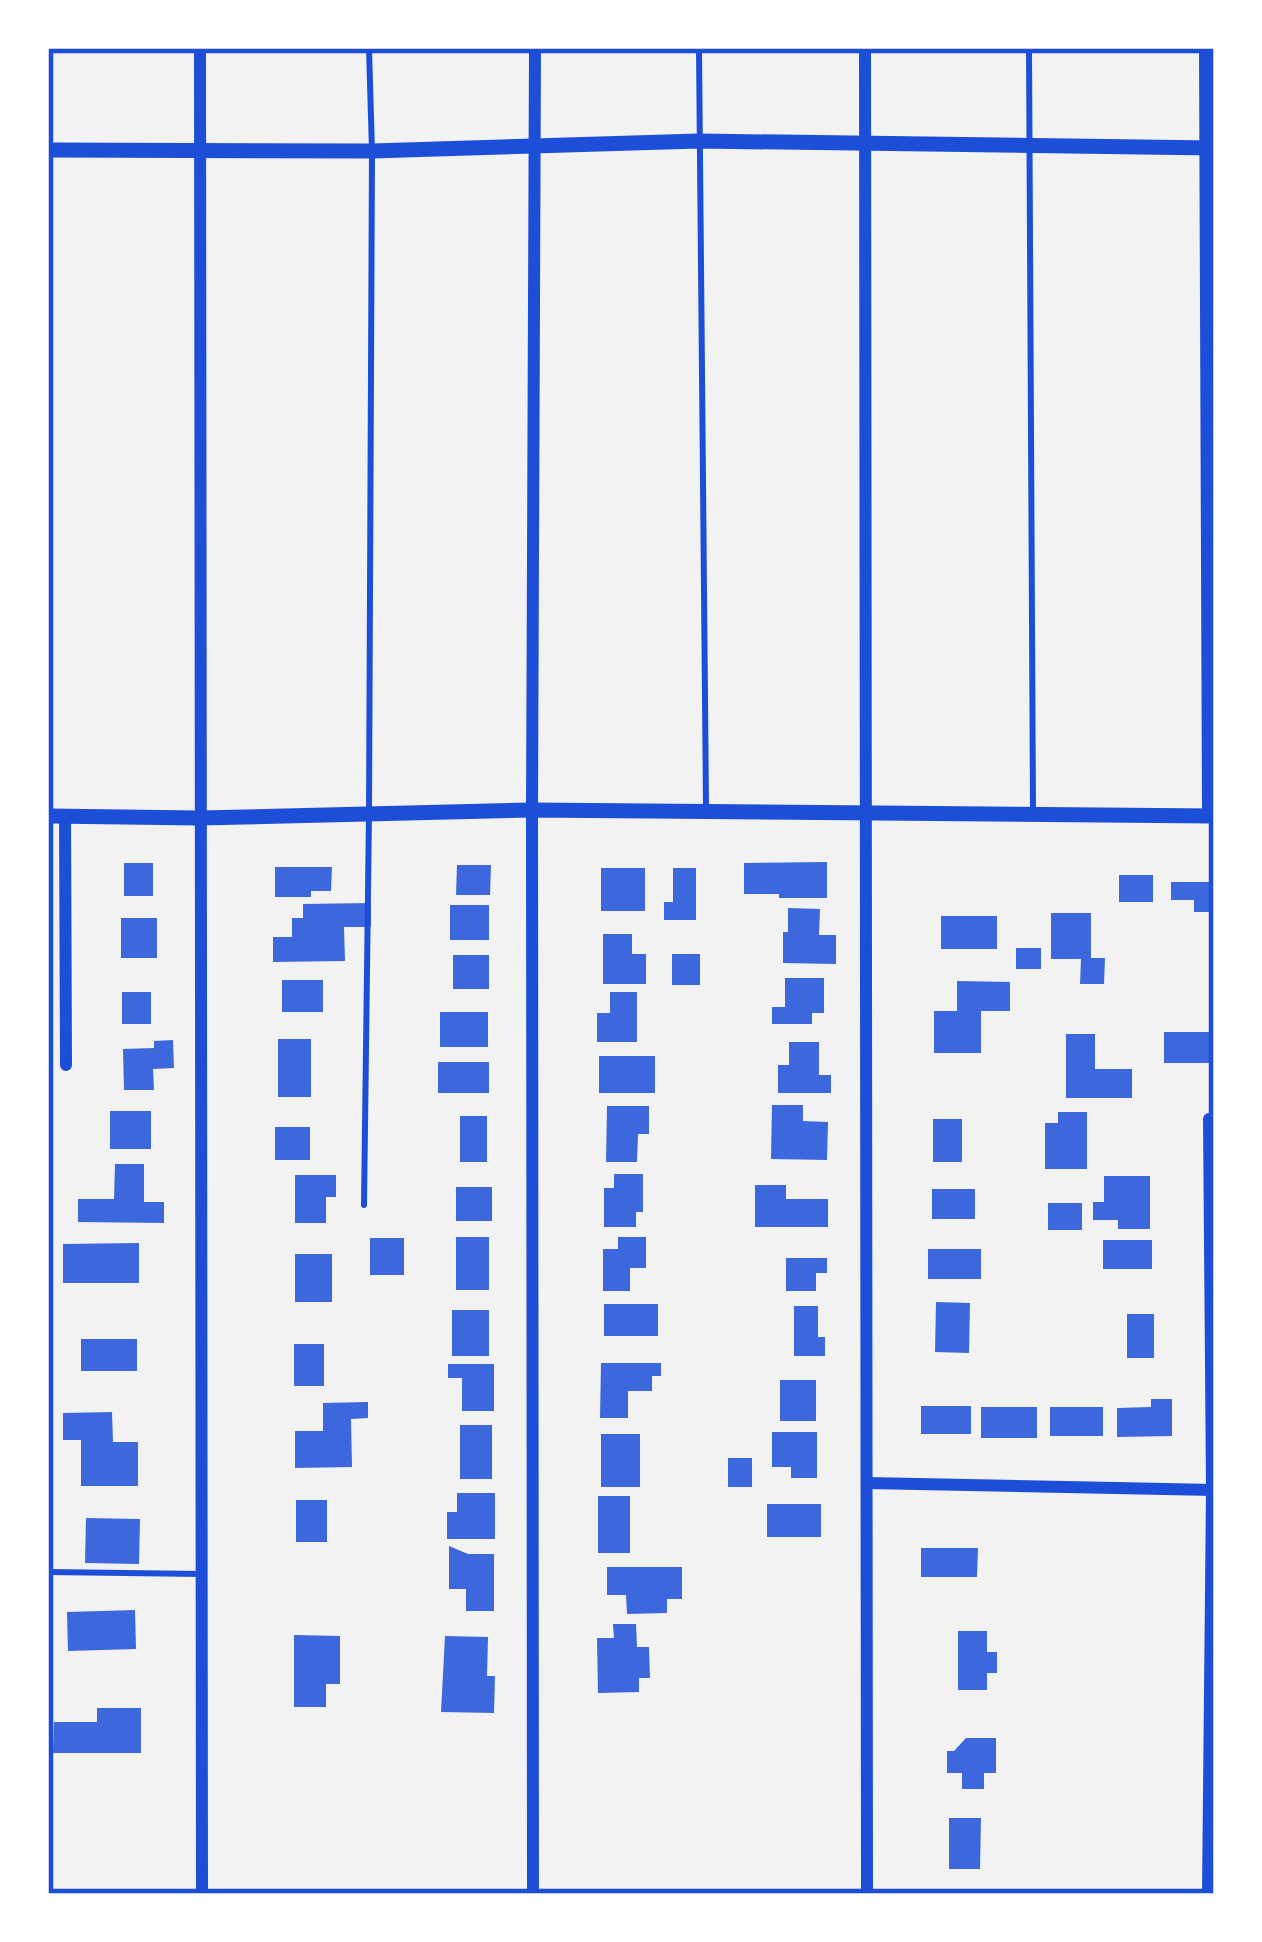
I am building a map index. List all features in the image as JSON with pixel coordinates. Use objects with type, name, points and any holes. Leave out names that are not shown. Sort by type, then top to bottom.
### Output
[{"type":"street","points":[[200,48],[202,1894]]},
{"type":"street","points":[[533,1894],[535,48]]},
{"type":"street","points":[[865,48],[867,1894]]},
{"type":"street","points":[[66,1065],[56,816],[200,818],[532,810],[1211,816],[1210,148],[1205,48]]},
{"type":"street","points":[[48,150],[372,151],[699,141],[1210,148]]},
{"type":"street","points":[[1208,1894],[1213,1490],[1209,1119]]},
{"type":"street","points":[[868,1483],[1213,1490]]},
{"type":"lane","points":[[364,1205],[369,48]]},
{"type":"lane","points":[[700,48],[706,811]]},
{"type":"lane","points":[[1029,48],[1033,816]]},
{"type":"lane","points":[[48,1572],[202,1574]]},
{"type":"building","points":[[827,862],[827,898],[744,894],[744,863]]},
{"type":"building","points":[[124,863],[153,863],[153,896],[124,896]]},
{"type":"building","points":[[457,865],[491,865],[490,895],[456,895]]},
{"type":"building","points":[[275,867],[332,867],[331,891],[311,891],[311,897],[275,897]]},
{"type":"building","points":[[601,868],[645,868],[645,911],[601,911]]},
{"type":"building","points":[[673,868],[696,868],[696,920],[664,920],[664,902],[673,902]]},
{"type":"building","points":[[1119,875],[1153,875],[1153,902],[1119,902]]},
{"type":"building","points":[[1171,882],[1214,882],[1214,912],[1194,912],[1194,900],[1171,900]]},
{"type":"building","points":[[371,903],[371,927],[344,927],[345,961],[273,962],[273,937],[292,937],[292,918],[303,918],[303,904]]},
{"type":"building","points":[[450,905],[489,905],[489,940],[450,940]]},
{"type":"building","points":[[788,908],[820,909],[819,935],[836,935],[836,964],[783,963]]},
{"type":"building","points":[[1051,913],[1091,913],[1091,958],[1105,958],[1104,984],[1080,984],[1081,959],[1051,959]]},
{"type":"building","points":[[941,916],[997,916],[997,949],[941,949]]},
{"type":"building","points":[[121,918],[157,918],[157,958],[121,958]]},
{"type":"building","points":[[603,934],[632,934],[632,954],[646,954],[646,984],[603,984]]},
{"type":"building","points":[[1016,948],[1041,948],[1041,969],[1016,969]]},
{"type":"building","points":[[672,954],[700,954],[700,985],[672,985]]},
{"type":"building","points":[[453,955],[489,955],[489,989],[453,989]]},
{"type":"building","points":[[785,978],[824,978],[824,1013],[812,1013],[812,1024],[772,1024],[772,1007],[785,1007]]},
{"type":"building","points":[[282,980],[323,980],[323,1012],[282,1012]]},
{"type":"building","points":[[957,981],[1010,982],[1010,1011],[981,1011],[981,1053],[934,1053],[934,1011],[957,1011]]},
{"type":"building","points":[[122,992],[151,992],[151,1024],[122,1024]]},
{"type":"building","points":[[610,992],[637,992],[637,1042],[597,1042],[597,1013],[610,1013]]},
{"type":"building","points":[[440,1012],[488,1012],[488,1047],[440,1047]]},
{"type":"building","points":[[1164,1032],[1214,1032],[1214,1063],[1164,1063]]},
{"type":"building","points":[[1066,1034],[1095,1034],[1095,1069],[1132,1069],[1132,1098],[1066,1098]]},
{"type":"building","points":[[278,1039],[311,1039],[311,1097],[278,1097]]},
{"type":"building","points":[[173,1040],[174,1068],[153,1069],[154,1090],[124,1090],[123,1049],[154,1048],[154,1041]]},
{"type":"building","points":[[789,1042],[819,1042],[819,1075],[831,1075],[831,1093],[778,1093],[778,1065],[789,1065]]},
{"type":"building","points":[[599,1056],[655,1056],[655,1093],[599,1093]]},
{"type":"building","points":[[438,1062],[489,1062],[489,1093],[438,1093]]},
{"type":"building","points":[[772,1105],[803,1105],[803,1121],[828,1122],[827,1160],[771,1159]]},
{"type":"building","points":[[607,1106],[649,1106],[649,1134],[638,1134],[637,1162],[606,1162]]},
{"type":"building","points":[[110,1111],[151,1111],[151,1149],[110,1149]]},
{"type":"building","points":[[1058,1112],[1087,1112],[1087,1169],[1045,1169],[1045,1123],[1058,1123]]},
{"type":"building","points":[[460,1116],[487,1116],[487,1162],[460,1162]]},
{"type":"building","points":[[933,1119],[962,1119],[962,1162],[933,1162]]},
{"type":"building","points":[[275,1127],[310,1127],[310,1160],[275,1160]]},
{"type":"building","points":[[115,1164],[144,1164],[144,1202],[164,1202],[164,1223],[78,1222],[78,1199],[114,1199]]},
{"type":"building","points":[[614,1174],[643,1174],[643,1212],[636,1212],[636,1227],[604,1227],[604,1188],[614,1188]]},
{"type":"building","points":[[295,1175],[336,1175],[336,1197],[326,1197],[326,1223],[295,1223]]},
{"type":"building","points":[[1104,1176],[1150,1176],[1150,1229],[1118,1229],[1118,1220],[1093,1220],[1093,1202],[1104,1202]]},
{"type":"building","points":[[755,1185],[786,1185],[786,1199],[828,1199],[828,1227],[755,1227]]},
{"type":"building","points":[[456,1187],[492,1187],[492,1221],[456,1221]]},
{"type":"building","points":[[932,1189],[975,1189],[975,1219],[932,1219]]},
{"type":"building","points":[[1048,1203],[1082,1203],[1082,1230],[1048,1230]]},
{"type":"building","points":[[456,1237],[489,1237],[489,1290],[456,1290]]},
{"type":"building","points":[[618,1237],[646,1237],[646,1268],[630,1268],[630,1291],[603,1291],[603,1249],[618,1249]]},
{"type":"building","points":[[370,1238],[404,1238],[404,1275],[370,1275]]},
{"type":"building","points":[[1103,1240],[1152,1240],[1152,1269],[1103,1269]]},
{"type":"building","points":[[139,1243],[139,1283],[63,1283],[63,1244]]},
{"type":"building","points":[[928,1249],[981,1249],[981,1279],[928,1279]]},
{"type":"building","points":[[295,1254],[332,1254],[332,1302],[295,1302]]},
{"type":"building","points":[[786,1258],[827,1258],[827,1273],[816,1273],[816,1291],[786,1291]]},
{"type":"building","points":[[936,1302],[970,1303],[969,1353],[935,1352]]},
{"type":"building","points":[[604,1304],[658,1304],[658,1336],[604,1336]]},
{"type":"building","points":[[794,1306],[818,1306],[818,1337],[825,1337],[825,1356],[794,1356]]},
{"type":"building","points":[[452,1310],[489,1310],[489,1356],[452,1356]]},
{"type":"building","points":[[1127,1314],[1154,1314],[1154,1358],[1127,1358]]},
{"type":"building","points":[[81,1339],[137,1339],[137,1371],[81,1371]]},
{"type":"building","points":[[294,1344],[324,1344],[324,1386],[294,1386]]},
{"type":"building","points":[[601,1363],[661,1363],[661,1376],[652,1376],[652,1391],[628,1391],[628,1418],[600,1418]]},
{"type":"building","points":[[448,1364],[494,1364],[494,1411],[462,1411],[462,1378],[448,1378]]},
{"type":"building","points":[[780,1380],[816,1380],[816,1421],[780,1421]]},
{"type":"building","points":[[1151,1399],[1172,1399],[1172,1436],[1117,1437],[1117,1408],[1151,1407]]},
{"type":"building","points":[[368,1402],[368,1418],[351,1419],[352,1467],[295,1468],[295,1431],[323,1431],[323,1403]]},
{"type":"building","points":[[921,1406],[971,1406],[971,1434],[921,1434]]},
{"type":"building","points":[[981,1407],[1037,1407],[1037,1438],[981,1438]]},
{"type":"building","points":[[1050,1407],[1103,1407],[1103,1436],[1050,1436]]},
{"type":"building","points":[[112,1412],[113,1442],[138,1442],[138,1486],[81,1486],[81,1440],[63,1440],[63,1413]]},
{"type":"building","points":[[460,1425],[492,1425],[492,1479],[460,1479]]},
{"type":"building","points":[[772,1432],[817,1432],[817,1478],[791,1478],[791,1467],[772,1467]]},
{"type":"building","points":[[601,1434],[640,1434],[640,1487],[601,1487]]},
{"type":"building","points":[[728,1458],[752,1458],[752,1487],[728,1487]]},
{"type":"building","points":[[457,1493],[495,1493],[495,1539],[447,1539],[447,1512],[457,1512]]},
{"type":"building","points":[[598,1496],[630,1496],[630,1553],[598,1553]]},
{"type":"building","points":[[296,1500],[327,1500],[327,1542],[296,1542]]},
{"type":"building","points":[[767,1504],[821,1504],[821,1537],[767,1537]]},
{"type":"building","points":[[86,1518],[140,1519],[139,1564],[85,1563]]},
{"type":"building","points":[[449,1546],[468,1554],[494,1554],[494,1611],[466,1611],[466,1589],[449,1589]]},
{"type":"building","points":[[921,1548],[978,1548],[977,1577],[921,1577]]},
{"type":"building","points":[[607,1567],[682,1567],[682,1599],[667,1599],[667,1613],[627,1614],[626,1595],[607,1595]]},
{"type":"building","points":[[135,1610],[136,1649],[68,1651],[67,1612]]},
{"type":"building","points":[[613,1624],[636,1624],[637,1647],[649,1647],[650,1678],[639,1678],[639,1692],[598,1693],[597,1638],[614,1638]]},
{"type":"building","points":[[958,1631],[987,1631],[987,1652],[997,1652],[997,1673],[987,1673],[987,1690],[958,1690]]},
{"type":"building","points":[[294,1635],[340,1636],[340,1684],[326,1684],[326,1707],[294,1707]]},
{"type":"building","points":[[445,1636],[488,1637],[487,1676],[495,1676],[494,1713],[441,1712]]},
{"type":"building","points":[[97,1708],[141,1708],[141,1753],[53,1753],[54,1722],[97,1722]]},
{"type":"building","points":[[966,1738],[996,1738],[996,1773],[984,1773],[984,1789],[962,1789],[962,1773],[947,1773],[947,1751],[954,1751]]},
{"type":"building","points":[[949,1818],[981,1818],[980,1869],[949,1869]]}]
